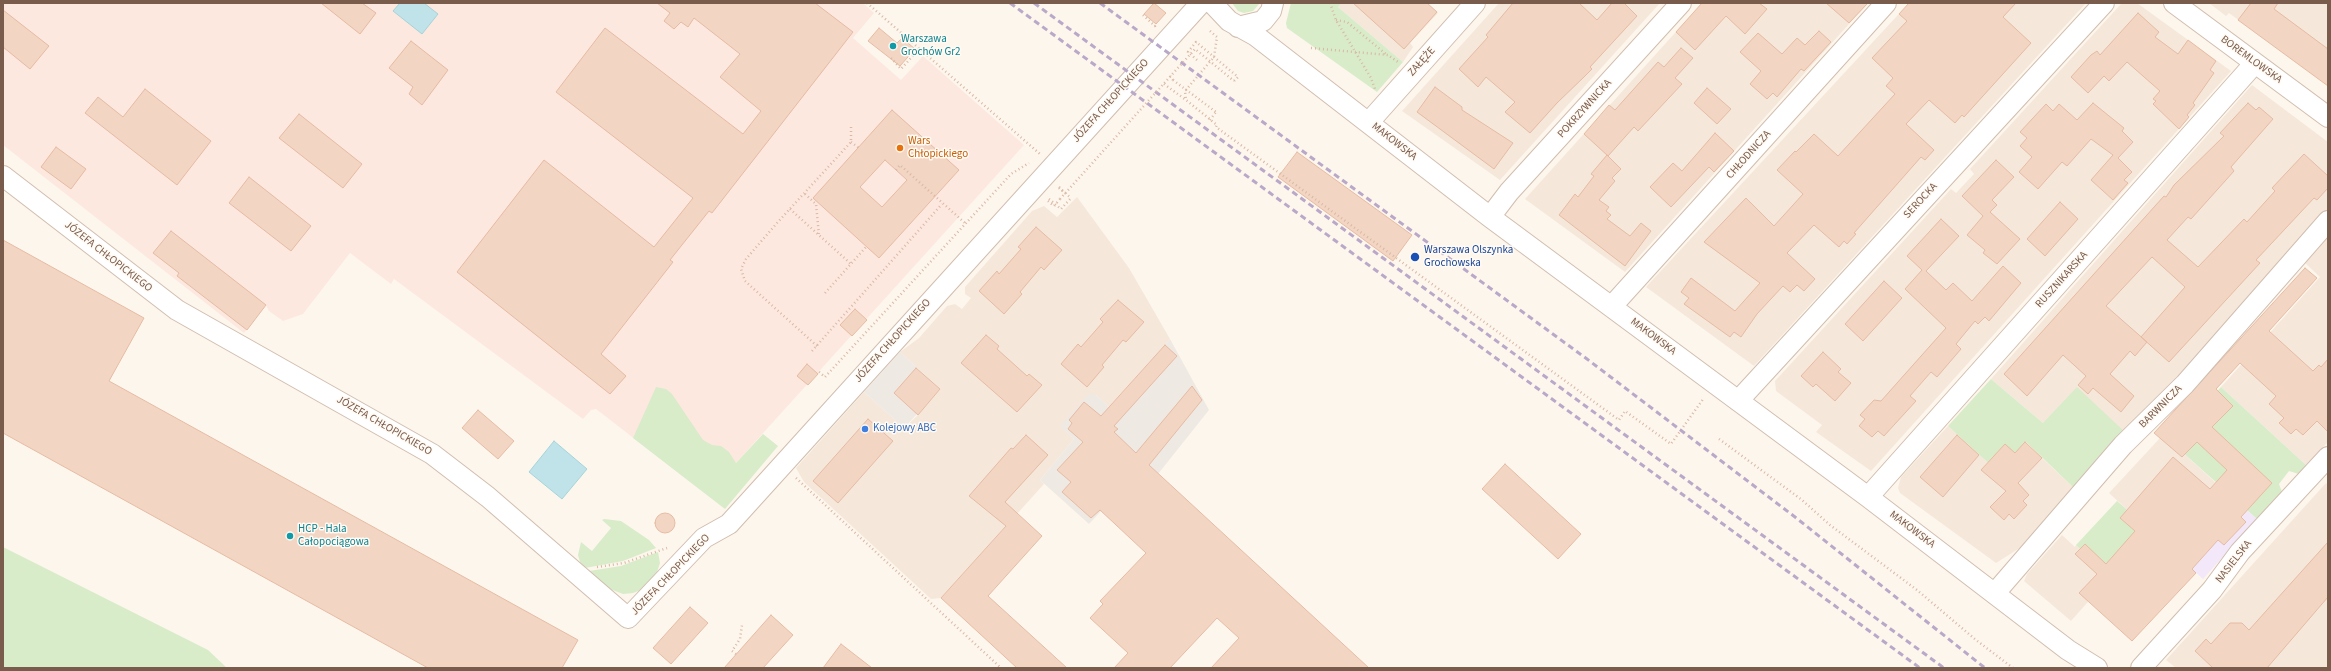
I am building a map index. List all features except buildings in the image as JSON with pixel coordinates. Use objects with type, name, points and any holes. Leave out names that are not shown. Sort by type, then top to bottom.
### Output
[{"type":"street","name":"JÓZEFA CHŁOPICKIEGO","points":[[3,176],[177,310],[432,454],[488,497],[628,618],[704,538],[729,524],[1201,3]]},
{"type":"street","name":"MAKOWSKA","points":[[1212,3],[1221,14],[1238,27],[1256,36],[1490,217],[1868,497],[2068,650],[2096,668]]},
{"type":"street","points":[[1238,27],[1263,21],[1270,11],[1273,3]]},
{"type":"street","name":"ZAŁĘŻE","points":[[1369,122],[1475,3]]},
{"type":"street","name":"POKRZYWNICKA","points":[[1490,217],[1509,192],[1681,3]]},
{"type":"street","name":"CHŁODNICZA","points":[[1612,306],[1886,3]]},
{"type":"street","name":"SEROCKA","points":[[1738,401],[2104,3]]},
{"type":"street","name":"BOREMLOWSKA","points":[[2174,3],[2328,117]]},
{"type":"street","name":"RUSZNIKARSKA","points":[[1868,497],[2255,63]]},
{"type":"street","name":"BARWNICZA","points":[[1995,593],[2123,446],[2185,384],[2328,221]]},
{"type":"street","name":"NASIELSKA","points":[[2141,668],[2212,590],[2240,552],[2328,456]]},
{"type":"path","points":[[819,372],[825,377],[1011,174],[1042,156],[868,3]]},
{"type":"path","points":[[1330,3],[1336,20],[1371,78],[1377,96]]},
{"type":"path","points":[[1143,15],[1155,26],[1156,24]]},
{"type":"path","points":[[1336,20],[1347,22],[1388,55],[1403,65]]},
{"type":"path","points":[[1186,100],[1185,91],[1214,57],[1217,37]]},
{"type":"path","points":[[1065,193],[1059,187],[1071,198],[1061,209],[1049,200],[1054,206],[1060,199],[1065,193],[1164,84],[1170,76],[1190,54],[1195,48],[1234,81],[1238,77],[1196,42],[1188,52],[1197,60],[1190,54]]},
{"type":"path","points":[[890,58],[901,69],[920,48]]},
{"type":"path","points":[[1311,48],[1388,55]]},
{"type":"path","points":[[1170,76],[1172,80],[1216,112],[1210,120]]},
{"type":"path","points":[[1164,84],[1217,125],[1216,127],[1619,420],[1626,411],[1670,444],[1715,384]]},
{"type":"path","points":[[817,346],[745,281],[742,275],[742,265],[790,209],[851,142],[851,126]]},
{"type":"path","points":[[851,142],[859,148]]},
{"type":"path","points":[[896,170],[900,165],[965,223]]},
{"type":"path","points":[[805,194],[816,204],[819,235]]},
{"type":"path","points":[[812,351],[942,204]]},
{"type":"path","points":[[790,209],[851,264]]},
{"type":"path","points":[[825,293],[866,247]]},
{"type":"path","points":[[1719,439],[1802,500],[1830,524],[1917,590],[1976,640],[2013,668]]},
{"type":"path","points":[[794,475],[1002,668]]},
{"type":"path","points":[[578,574],[587,569],[624,563],[655,551],[670,548]]},
{"type":"path","points":[[736,654],[732,651],[740,639],[742,625]]},
{"type":"shaded area","points":[[3,3],[863,3],[874,13],[853,38],[901,80],[923,56],[1024,145],[707,495],[596,409],[591,410],[583,419],[394,279],[391,284],[350,253],[303,314],[283,321],[269,311],[266,305],[244,333],[3,145]]},
{"type":"shaded area","points":[[1342,3],[1427,3],[1438,13],[1410,43],[1413,47],[1403,62],[1338,7]]},
{"type":"shaded area","points":[[1499,3],[1660,3],[1500,180],[1402,111]]},
{"type":"shaded area","points":[[1702,3],[1868,3],[1625,272],[1525,199]]},
{"type":"shaded area","points":[[1909,3],[2086,3],[1754,366],[1646,287]]},
{"type":"shaded area","points":[[2137,3],[2231,71],[1871,471],[1816,432],[1822,425],[1776,391],[1775,381],[1951,189],[1956,193],[1974,174],[1970,169],[2121,4]]},
{"type":"shaded area","points":[[2209,3],[2328,3],[2328,86],[2229,13],[2226,16]]},
{"type":"shaded area","points":[[2252,85],[2328,142],[2328,211],[2126,433],[2043,423],[1991,379]]},
{"type":"shaded area","points":[[1077,197],[1129,268],[1170,339],[1109,407],[1096,395],[1061,426],[1074,439],[1040,480],[1044,484],[941,598],[931,599],[804,482],[796,468],[864,392],[904,428],[918,415],[940,389],[900,352],[919,338],[947,306],[955,304],[962,309],[971,298],[965,294],[965,287],[1032,211],[1044,206],[1057,217]]},
{"type":"shaded area","points":[[2328,235],[2328,442],[2306,465],[2221,387],[2320,277],[2304,262]]},
{"type":"shaded area","points":[[1170,339],[1209,410],[1158,474],[1145,464],[1089,524],[1040,480],[1074,439],[1060,426],[1089,394],[1096,395],[1109,407]]},
{"type":"shaded area","points":[[900,352],[940,389],[904,428],[864,392]]},
{"type":"shaded area","points":[[1948,426],[1998,472],[2025,442],[2075,489],[2023,546],[1996,563],[1900,493],[1898,488],[1901,477]]},
{"type":"shaded area","points":[[2160,438],[2169,440],[2216,483],[2162,542],[2109,493]]},
{"type":"shaded area","points":[[2216,483],[2257,519],[2203,579],[2162,542]]},
{"type":"shaded area","points":[[2326,483],[2328,485],[2328,668],[2176,668],[2166,660]]},
{"type":"shaded area","points":[[2062,535],[2075,547],[2076,545],[2110,577],[2071,621],[2024,581],[2027,574]]},
{"type":"green space","points":[[1232,3],[1260,3],[1253,11],[1244,13],[1238,11]]},
{"type":"green space","points":[[1291,3],[1342,3],[1338,7],[1403,62],[1377,92],[1287,28],[1286,23]]},
{"type":"green space","points":[[1991,379],[2043,423],[2077,387],[2126,433],[2075,489],[2026,442],[1998,472],[1948,426]]},
{"type":"green space","points":[[656,387],[666,389],[672,394],[703,440],[712,445],[721,446],[729,452],[736,463],[763,434],[778,446],[725,509],[633,438]]},
{"type":"green space","points":[[2221,387],[2306,465],[2299,474],[2289,471],[2279,484],[2282,492],[2257,519],[2171,442]]},
{"type":"green space","points":[[2117,501],[2146,526],[2110,577],[2076,545]]},
{"type":"green space","points":[[602,520],[621,521],[649,540],[656,548],[623,561],[585,568],[580,562],[578,555],[581,542],[592,551],[611,528]]},
{"type":"green space","points":[[3,547],[208,650],[227,668],[3,668]]},
{"type":"green space","points":[[658,552],[660,563],[657,572],[641,590],[633,593],[623,594],[610,589],[589,571],[621,566]]},
{"type":"water","points":[[400,3],[424,3],[438,14],[422,34],[393,11]]},
{"type":"water","points":[[554,441],[587,469],[562,499],[529,472]]},
{"type":"railway","points":[[1010,3],[1920,668]]},
{"type":"railway","points":[[1034,3],[1944,668]]},
{"type":"railway","points":[[1100,3],[1587,359],[1795,517],[1985,668]]},
{"type":"place","name":"Warszawa Grochów Gr2","points":[[893,46]]},
{"type":"place","name":"Wars Chłopickiego","points":[[900,148]]},
{"type":"place","name":"Warszawa Olszynka Grochowska","points":[[1415,257]]},
{"type":"place","name":"Kolejowy ABC","points":[[865,429]]},
{"type":"place","name":"HCP - Hala Całopociągowa","points":[[290,536]]}]
